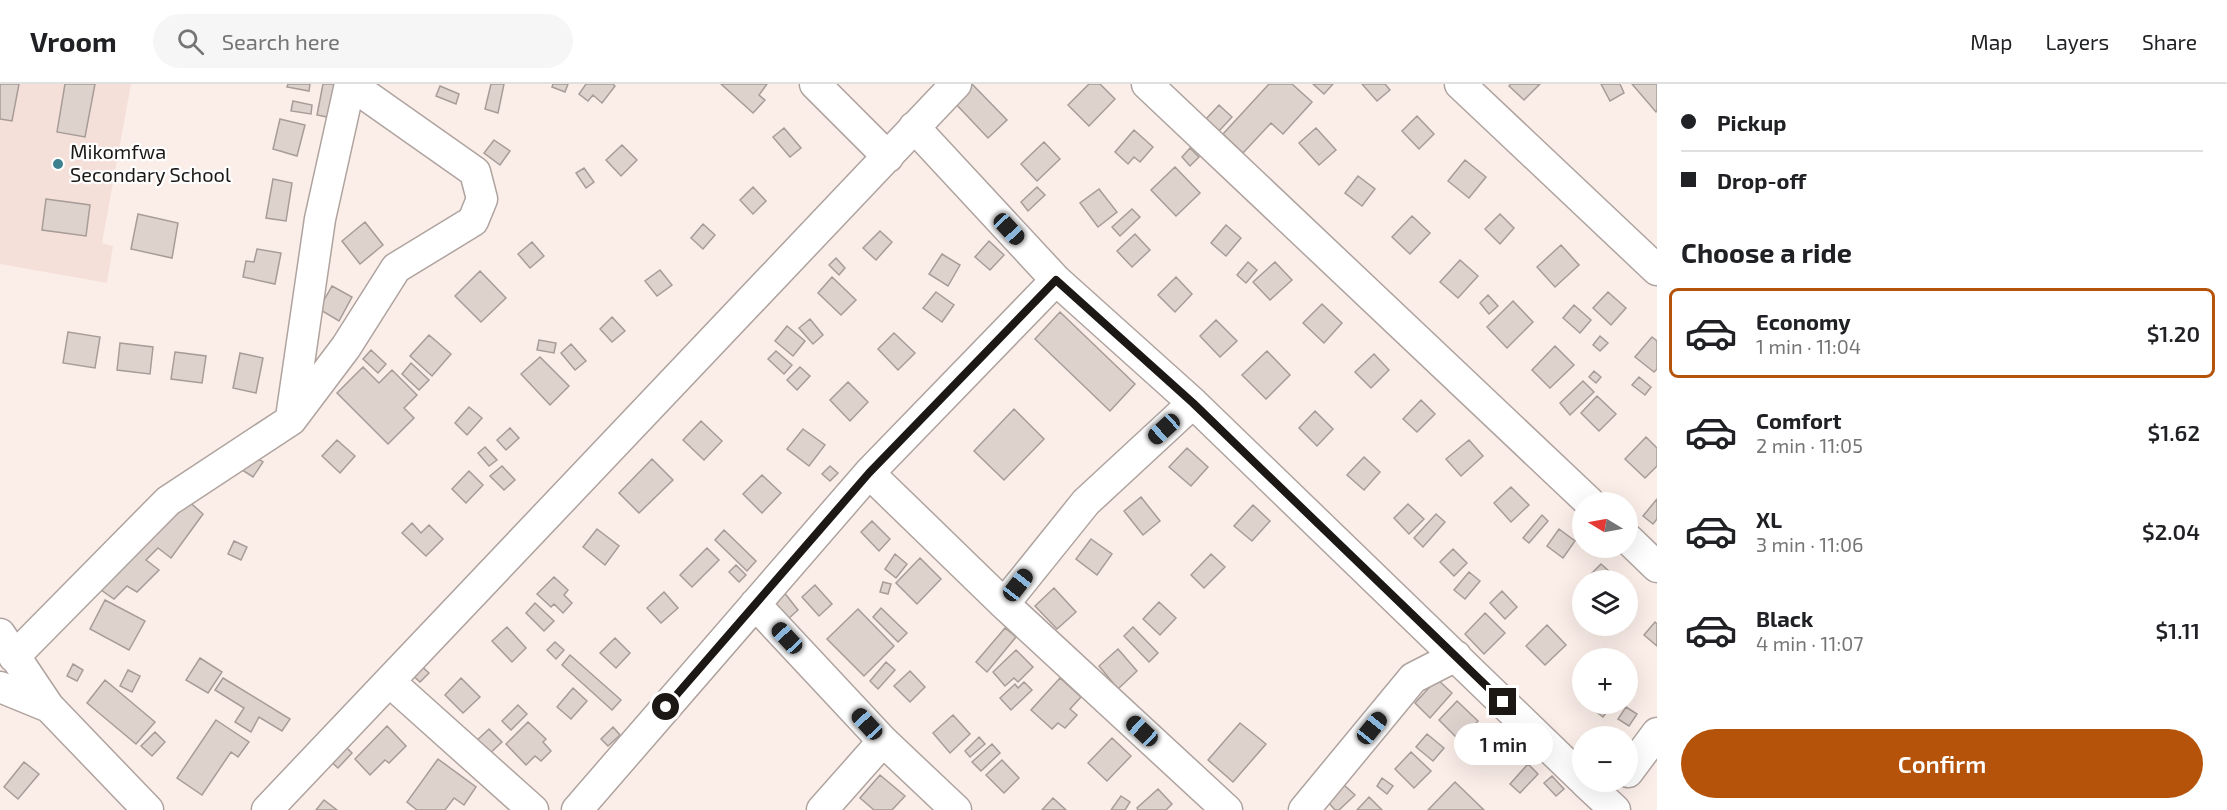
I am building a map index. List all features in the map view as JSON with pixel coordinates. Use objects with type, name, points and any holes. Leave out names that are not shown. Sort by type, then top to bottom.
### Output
[{"type":"street","points":[[148,810],[49,707],[7,646],[168,501],[291,420],[346,347],[396,268],[473,221],[482,199],[476,172],[350,84],[320,219],[291,420]]},
{"type":"street","points":[[815,84],[888,157]]},
{"type":"street","points":[[267,810],[956,84]]},
{"type":"street","points":[[1147,84],[1578,492]]},
{"type":"street","points":[[1476,90],[1657,270]]},
{"type":"street","points":[[914,127],[1056,280],[1193,403],[1601,794]]},
{"type":"street","points":[[577,810],[869,473],[1056,280]]},
{"type":"street","points":[[1004,604],[1086,502],[1193,403]]},
{"type":"street","points":[[869,473],[1004,604],[1227,810]]},
{"type":"street","points":[[1638,549],[1657,567]]},
{"type":"street","points":[[755,604],[883,741],[956,810]]},
{"type":"street","points":[[1304,810],[1413,678],[1456,656]]},
{"type":"street","points":[[390,682],[533,810]]},
{"type":"street","points":[[0,687],[49,707]]},
{"type":"street","points":[[1638,759],[1657,733]]},
{"type":"street","points":[[822,810],[883,741]]},
{"type":"shaded area","name":"Mikomfwa Secondary School","points":[[0,84],[131,84],[102,243],[113,246],[107,283],[0,264]]},
{"type":"building","points":[[0,84],[19,84],[12,121],[0,119]]},
{"type":"building","points":[[65,84],[95,84],[85,137],[57,132]]},
{"type":"building","points":[[288,84],[310,84],[309,91],[287,87]]},
{"type":"building","points":[[323,84],[338,84],[332,118],[317,115]]},
{"type":"building","points":[[491,84],[504,84],[498,113],[485,109]]},
{"type":"building","points":[[553,84],[568,84],[565,92],[552,87]]},
{"type":"building","points":[[586,84],[613,84],[615,86],[602,103],[593,95],[588,101],[579,94]]},
{"type":"building","points":[[721,84],[767,84],[759,95],[765,100],[753,113]]},
{"type":"building","points":[[970,84],[1007,120],[988,138],[953,101]]},
{"type":"building","points":[[1089,84],[1100,84],[1115,99],[1089,126],[1068,105]]},
{"type":"building","points":[[1269,84],[1292,84],[1312,102],[1283,134],[1271,123],[1243,153],[1223,134]]},
{"type":"building","points":[[1313,84],[1333,84],[1324,94]]},
{"type":"building","points":[[1362,84],[1385,84],[1390,90],[1377,101]]},
{"type":"building","points":[[1511,84],[1540,84],[1524,100],[1509,86]]},
{"type":"building","points":[[1601,84],[1620,84],[1624,93],[1610,101]]},
{"type":"building","points":[[1632,84],[1657,84],[1656,112]]},
{"type":"building","points":[[440,86],[459,94],[456,104],[436,96]]},
{"type":"building","points":[[293,101],[312,105],[311,114],[291,111]]},
{"type":"building","points":[[1219,105],[1232,117],[1219,131],[1206,119]]},
{"type":"building","points":[[1417,116],[1434,134],[1419,149],[1402,131]]},
{"type":"building","points":[[280,119],[305,125],[297,156],[273,149]]},
{"type":"building","points":[[784,128],[801,148],[790,157],[773,137]]},
{"type":"building","points":[[1316,128],[1336,150],[1319,165],[1299,143]]},
{"type":"building","points":[[1134,130],[1153,147],[1140,162],[1134,157],[1128,164],[1115,152]]},
{"type":"building","points":[[494,140],[510,151],[500,165],[484,153]]},
{"type":"building","points":[[1044,142],[1060,159],[1037,181],[1021,164]]},
{"type":"building","points":[[622,145],[637,160],[621,176],[606,160]]},
{"type":"building","points":[[1190,148],[1199,157],[1190,166],[1182,157]]},
{"type":"building","points":[[1465,160],[1486,177],[1469,198],[1448,181]]},
{"type":"building","points":[[1175,167],[1200,193],[1176,216],[1151,190]]},
{"type":"building","points":[[584,168],[594,182],[586,188],[576,173]]},
{"type":"building","points":[[1358,176],[1375,189],[1362,206],[1345,193]]},
{"type":"building","points":[[273,179],[292,183],[286,221],[266,218]]},
{"type":"building","points":[[753,187],[766,201],[753,214],[740,200]]},
{"type":"building","points":[[1037,187],[1045,195],[1028,211],[1021,202]]},
{"type":"building","points":[[1099,189],[1117,212],[1098,227],[1080,203]]},
{"type":"building","points":[[46,199],[90,205],[86,236],[42,230]]},
{"type":"building","points":[[1132,209],[1140,217],[1120,236],[1112,227]]},
{"type":"building","points":[[138,214],[178,223],[172,258],[131,249]]},
{"type":"building","points":[[1500,214],[1514,228],[1500,244],[1485,229]]},
{"type":"building","points":[[1412,216],[1430,233],[1410,254],[1392,237]]},
{"type":"building","points":[[365,222],[383,245],[360,264],[342,241]]},
{"type":"building","points":[[703,224],[715,235],[703,249],[691,238]]},
{"type":"building","points":[[1226,225],[1241,238],[1226,256],[1211,243]]},
{"type":"building","points":[[880,231],[892,242],[876,260],[863,248]]},
{"type":"building","points":[[1135,234],[1150,250],[1132,267],[1117,251]]},
{"type":"building","points":[[989,241],[1004,255],[990,270],[975,257]]},
{"type":"building","points":[[532,242],[544,256],[530,268],[518,254]]},
{"type":"building","points":[[1561,245],[1579,265],[1555,287],[1537,267]]},
{"type":"building","points":[[257,249],[281,253],[275,284],[243,277],[246,261],[254,262]]},
{"type":"building","points":[[942,254],[960,265],[948,286],[929,274]]},
{"type":"building","points":[[836,258],[845,268],[839,275],[829,265]]},
{"type":"building","points":[[1460,260],[1478,276],[1458,298],[1440,282]]},
{"type":"building","points":[[1248,262],[1257,270],[1246,283],[1237,275]]},
{"type":"building","points":[[1275,262],[1292,280],[1270,300],[1253,282]]},
{"type":"building","points":[[660,270],[672,285],[657,296],[645,281]]},
{"type":"building","points":[[480,271],[506,298],[481,322],[455,296]]},
{"type":"building","points":[[832,277],[856,300],[841,315],[818,293]]},
{"type":"building","points":[[1176,277],[1192,294],[1175,312],[1158,295]]},
{"type":"building","points":[[332,286],[352,297],[339,321],[319,309]]},
{"type":"building","points":[[936,292],[954,305],[942,322],[923,308]]},
{"type":"building","points":[[1608,292],[1626,308],[1611,325],[1593,308]]},
{"type":"building","points":[[1488,295],[1498,306],[1489,314],[1480,303]]},
{"type":"building","points":[[1513,301],[1533,322],[1507,348],[1487,327]]},
{"type":"building","points":[[1322,304],[1342,323],[1324,343],[1303,323]]},
{"type":"building","points":[[1574,305],[1591,320],[1580,333],[1563,318]]},
{"type":"building","points":[[1060,312],[1135,384],[1110,411],[1035,339]]},
{"type":"building","points":[[612,317],[625,331],[612,342],[600,329]]},
{"type":"building","points":[[810,319],[823,335],[813,344],[799,328]]},
{"type":"building","points":[[1216,320],[1237,341],[1220,357],[1200,336]]},
{"type":"building","points":[[787,326],[805,341],[793,356],[775,341]]},
{"type":"building","points":[[68,332],[100,337],[95,368],[63,363]]},
{"type":"building","points":[[894,333],[915,353],[898,370],[878,349]]},
{"type":"building","points":[[429,335],[451,354],[432,376],[410,356]]},
{"type":"building","points":[[1600,336],[1608,343],[1600,351],[1593,345]]},
{"type":"building","points":[[1652,337],[1657,341],[1657,369],[1654,372],[1635,357]]},
{"type":"building","points":[[539,340],[556,343],[554,353],[537,350]]},
{"type":"building","points":[[120,343],[153,347],[150,374],[117,370]]},
{"type":"building","points":[[571,344],[586,361],[575,370],[561,353]]},
{"type":"building","points":[[1555,346],[1574,365],[1550,388],[1532,370]]},
{"type":"building","points":[[371,350],[386,364],[378,373],[363,359]]},
{"type":"building","points":[[776,351],[792,365],[784,374],[768,359]]},
{"type":"building","points":[[1267,351],[1290,375],[1266,399],[1242,375]]},
{"type":"building","points":[[175,352],[206,356],[202,383],[171,379]]},
{"type":"building","points":[[240,353],[263,358],[256,393],[233,388]]},
{"type":"building","points":[[1374,354],[1389,370],[1371,388],[1355,372]]},
{"type":"building","points":[[540,357],[569,386],[550,405],[521,374]]},
{"type":"building","points":[[411,363],[429,380],[419,390],[402,374]]},
{"type":"building","points":[[363,367],[379,383],[392,370],[417,395],[404,408],[414,418],[388,444],[337,393]]},
{"type":"building","points":[[800,367],[810,376],[797,390],[787,380]]},
{"type":"building","points":[[1594,371],[1601,377],[1596,383],[1589,377]]},
{"type":"building","points":[[1639,377],[1651,387],[1645,395],[1632,385]]},
{"type":"building","points":[[1583,381],[1594,392],[1570,415],[1560,403]]},
{"type":"building","points":[[848,382],[868,402],[850,421],[830,400]]},
{"type":"building","points":[[1597,396],[1616,414],[1599,431],[1581,413]]},
{"type":"building","points":[[1421,400],[1435,414],[1417,432],[1403,419]]},
{"type":"building","points":[[469,407],[482,418],[467,435],[455,423]]},
{"type":"building","points":[[1014,409],[1044,439],[1004,480],[974,451]]},
{"type":"building","points":[[1315,411],[1333,429],[1317,446],[1299,428]]},
{"type":"building","points":[[701,421],[722,441],[704,460],[683,440]]},
{"type":"building","points":[[510,428],[519,438],[506,450],[497,440]]},
{"type":"building","points":[[803,429],[825,445],[809,466],[787,449]]},
{"type":"building","points":[[1646,437],[1657,448],[1657,466],[1645,478],[1625,459]]},
{"type":"building","points":[[337,440],[355,456],[340,473],[322,456]]},
{"type":"building","points":[[1469,440],[1483,456],[1461,476],[1446,459]]},
{"type":"building","points":[[485,447],[497,460],[489,466],[478,453]]},
{"type":"building","points":[[1187,448],[1208,467],[1191,486],[1169,467]]},
{"type":"building","points":[[250,453],[263,462],[253,477],[239,468]]},
{"type":"building","points":[[1364,457],[1380,472],[1364,490],[1347,475]]},
{"type":"building","points":[[652,459],[673,480],[639,513],[619,493]]},
{"type":"building","points":[[502,466],[515,480],[504,490],[490,476]]},
{"type":"building","points":[[830,466],[838,473],[830,481],[822,474]]},
{"type":"building","points":[[469,471],[483,485],[466,503],[452,489]]},
{"type":"building","points":[[762,475],[781,493],[762,513],[743,494]]},
{"type":"building","points":[[1511,487],[1529,505],[1511,522],[1494,503]]},
{"type":"building","points":[[1141,497],[1160,521],[1143,535],[1124,511]]},
{"type":"building","points":[[185,498],[203,514],[171,558],[158,548],[146,560],[159,570],[137,592],[127,586],[114,599],[91,583]]},
{"type":"building","points":[[1657,499],[1657,519],[1653,524],[1643,516]]},
{"type":"building","points":[[1408,504],[1424,519],[1409,534],[1394,518]]},
{"type":"building","points":[[1253,505],[1270,521],[1252,541],[1234,526]]},
{"type":"building","points":[[1436,514],[1445,522],[1423,547],[1414,538]]},
{"type":"building","points":[[1542,515],[1548,521],[1529,543],[1523,538]]},
{"type":"building","points":[[872,521],[890,539],[879,551],[861,532]]},
{"type":"building","points":[[412,523],[421,533],[429,525],[443,539],[426,556],[402,533]]},
{"type":"building","points":[[597,529],[619,546],[605,565],[583,547]]},
{"type":"building","points":[[1559,529],[1572,539],[1572,545],[1563,558],[1547,546]]},
{"type":"building","points":[[724,530],[756,561],[747,571],[715,540]]},
{"type":"building","points":[[1091,539],[1112,554],[1097,575],[1076,559]]},
{"type":"building","points":[[234,541],[247,547],[241,560],[228,554]]},
{"type":"building","points":[[707,548],[719,560],[692,587],[680,575]]},
{"type":"building","points":[[1453,549],[1467,563],[1454,576],[1440,562]]},
{"type":"building","points":[[895,554],[907,564],[896,578],[885,569]]},
{"type":"building","points":[[1211,554],[1225,567],[1204,588],[1191,575]]},
{"type":"building","points":[[920,558],[941,579],[917,604],[896,583]]},
{"type":"building","points":[[1601,564],[1608,570],[1595,570]]},
{"type":"building","points":[[736,565],[746,575],[739,582],[729,572]]},
{"type":"building","points":[[1469,572],[1480,581],[1465,599],[1454,590]]},
{"type":"building","points":[[554,577],[568,590],[564,595],[572,603],[563,613],[554,604],[551,607],[537,594]]},
{"type":"building","points":[[883,582],[891,584],[888,594],[880,592]]},
{"type":"building","points":[[815,585],[832,604],[819,616],[802,597]]},
{"type":"building","points":[[779,586],[798,610],[787,620],[767,596]]},
{"type":"building","points":[[1054,588],[1076,612],[1057,629],[1035,606]]},
{"type":"building","points":[[1502,591],[1517,607],[1505,619],[1490,603]]},
{"type":"building","points":[[664,592],[678,608],[661,623],[647,608]]},
{"type":"building","points":[[105,600],[145,621],[129,650],[90,629]]},
{"type":"building","points":[[1159,602],[1176,618],[1160,635],[1143,619]]},
{"type":"building","points":[[535,603],[554,621],[544,631],[526,613]]},
{"type":"building","points":[[881,608],[907,633],[898,642],[873,617]]},
{"type":"building","points":[[858,609],[894,646],[864,676],[827,639]]},
{"type":"building","points":[[1485,613],[1505,633],[1484,654],[1465,634]]},
{"type":"building","points":[[1655,622],[1657,624],[1657,646],[1644,635]]},
{"type":"building","points":[[1547,625],[1566,645],[1545,665],[1526,646]]},
{"type":"building","points":[[507,627],[526,648],[512,662],[492,641]]},
{"type":"building","points":[[1133,627],[1158,653],[1149,662],[1124,636]]},
{"type":"building","points":[[1005,628],[1016,637],[987,672],[976,662]]},
{"type":"building","points":[[615,638],[630,653],[616,668],[600,653]]},
{"type":"building","points":[[555,642],[564,650],[556,659],[547,650]]},
{"type":"building","points":[[1118,649],[1137,671],[1118,689],[1099,666]]},
{"type":"building","points":[[1016,650],[1033,667],[1018,682],[1014,678],[1005,686],[993,672]]},
{"type":"building","points":[[570,655],[621,700],[612,710],[562,665]]},
{"type":"building","points":[[200,658],[222,672],[208,693],[186,680]]},
{"type":"building","points":[[886,662],[895,670],[878,689],[870,681]]},
{"type":"building","points":[[418,663],[429,673],[420,682],[409,672]]},
{"type":"building","points":[[73,664],[83,670],[77,681],[67,676]]},
{"type":"building","points":[[128,670],[140,676],[132,692],[120,686]]},
{"type":"building","points":[[910,671],[925,687],[910,702],[894,686]]},
{"type":"building","points":[[223,678],[290,719],[282,731],[259,717],[251,732],[235,722],[244,708],[215,690]]},
{"type":"building","points":[[461,678],[480,697],[463,713],[445,695]]},
{"type":"building","points":[[1060,678],[1081,697],[1070,709],[1077,715],[1065,728],[1058,723],[1052,729],[1031,710]]},
{"type":"building","points":[[1437,679],[1452,693],[1430,718],[1415,703]]},
{"type":"building","points":[[105,680],[155,722],[136,744],[87,703]]},
{"type":"building","points":[[1024,682],[1032,690],[1011,710],[1000,698],[1015,684],[1018,688]]},
{"type":"building","points":[[573,688],[587,701],[571,719],[557,707]]},
{"type":"building","points":[[1457,701],[1478,721],[1459,740],[1439,720]]},
{"type":"building","points":[[518,705],[527,714],[511,730],[502,721]]},
{"type":"building","points":[[1621,714],[1637,714],[1629,726],[1618,719]]},
{"type":"building","points":[[953,715],[970,734],[950,753],[933,733]]},
{"type":"building","points":[[216,720],[249,742],[238,757],[231,752],[202,795],[177,778]]},
{"type":"building","points":[[528,722],[546,739],[543,742],[551,751],[541,761],[535,756],[526,765],[506,744]]},
{"type":"building","points":[[1240,723],[1266,744],[1233,782],[1208,760]]},
{"type":"building","points":[[387,726],[406,746],[389,763],[385,760],[370,775],[355,759]]},
{"type":"building","points":[[613,727],[620,735],[608,746],[601,739]]},
{"type":"building","points":[[489,729],[502,742],[487,756],[474,743]]},
{"type":"building","points":[[155,732],[165,742],[152,756],[141,746]]},
{"type":"building","points":[[1427,734],[1444,748],[1433,761],[1416,747]]},
{"type":"building","points":[[979,737],[985,744],[970,757],[965,751]]},
{"type":"building","points":[[1112,738],[1131,756],[1107,781],[1088,763]]},
{"type":"building","points":[[339,740],[352,753],[338,768],[325,756]]},
{"type":"building","points":[[992,744],[1000,753],[981,771],[972,762]]},
{"type":"building","points":[[1411,752],[1431,771],[1414,788],[1395,769]]},
{"type":"building","points":[[438,759],[476,787],[464,805],[454,798],[445,810],[417,810],[407,802]]},
{"type":"building","points":[[1002,760],[1019,778],[1004,793],[986,775]]},
{"type":"building","points":[[24,762],[39,774],[18,799],[4,787]]},
{"type":"building","points":[[1528,764],[1538,774],[1520,793],[1510,784]]},
{"type":"building","points":[[880,775],[905,796],[892,810],[874,810],[860,798]]},
{"type":"building","points":[[1552,776],[1564,789],[1556,796],[1544,783]]},
{"type":"building","points":[[1382,778],[1393,786],[1387,794],[1377,786]]},
{"type":"building","points":[[1455,782],[1484,810],[1428,810]]},
{"type":"building","points":[[1344,785],[1355,795],[1339,810],[1335,810],[1328,802]]},
{"type":"building","points":[[1158,789],[1172,804],[1166,810],[1138,810],[1137,808]]},
{"type":"building","points":[[1121,796],[1130,802],[1125,810],[1111,810]]},
{"type":"building","points":[[1369,797],[1382,810],[1357,810]]},
{"type":"building","points":[[1053,798],[1066,810],[1042,810]]},
{"type":"building","points":[[324,800],[337,810],[316,810]]},
{"type":"place","name":"Mikomfwa Secondary School","points":[[58,164]]},
{"type":"route","points":[[666,707],[869,473],[1056,280],[1193,403],[1503,702]]}]
